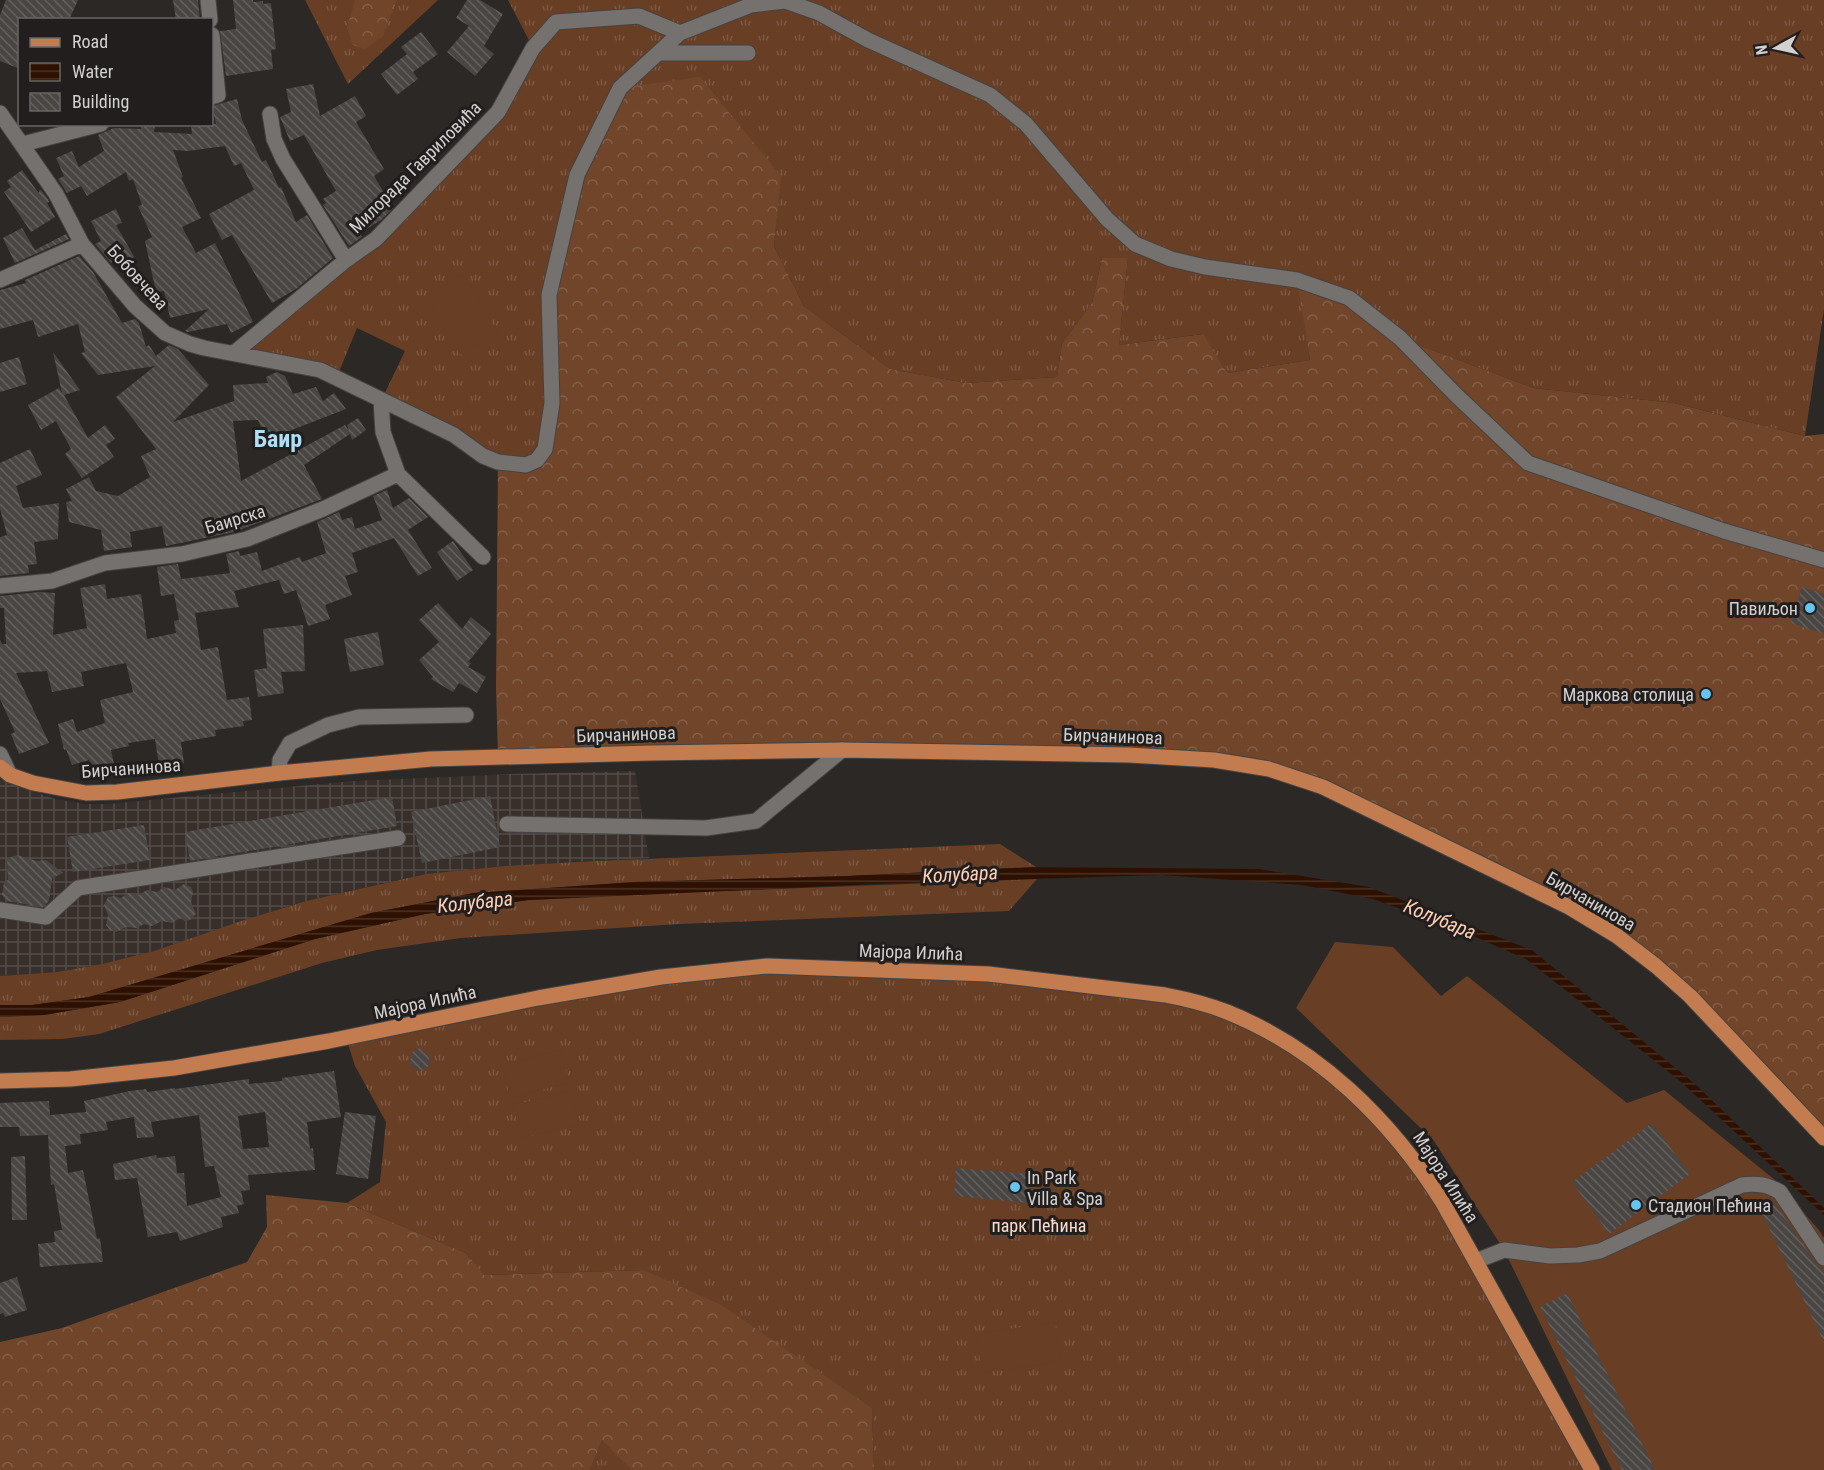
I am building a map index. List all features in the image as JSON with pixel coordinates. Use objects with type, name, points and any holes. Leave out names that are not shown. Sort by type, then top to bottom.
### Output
[{"type":"main road","name":"Бирчанинова","points":[[5,771],[33,783],[86,793],[117,792],[279,773],[431,759],[651,753],[842,750],[1129,755],[1214,760],[1269,769],[1323,787],[1569,907],[1617,936],[1690,996],[1824,1138]]},
{"type":"main road","name":"Мајора Илића","points":[[0,1081],[70,1079],[174,1068],[320,1043],[661,977],[767,966],[988,974],[1165,995],[1226,1011],[1291,1046],[1338,1080],[1365,1104],[1409,1152],[1443,1203],[1592,1470]]},
{"type":"street","points":[[208,0],[210,18]]},
{"type":"street","points":[[658,52],[680,33],[751,5],[784,1],[819,13],[868,40],[990,96],[1026,124],[1107,219],[1136,244],[1171,259],[1194,265],[1297,280],[1349,298],[1400,338],[1528,463],[1724,531],[1824,560]]},
{"type":"street","name":"Милорада Гавриловића","points":[[234,353],[346,260],[376,239],[498,112],[533,48],[556,22],[639,16],[680,33]]},
{"type":"street","points":[[213,45],[218,95],[213,97]]},
{"type":"street","points":[[658,52],[748,53]]},
{"type":"street","name":"Бобовчева","points":[[0,113],[56,194],[82,244],[135,306],[156,326],[190,344],[320,370],[454,435],[483,456],[498,462],[526,465],[537,460],[545,449],[552,403],[549,295],[577,175],[620,88],[658,52]]},
{"type":"street","points":[[270,114],[274,139],[283,159],[346,260]]},
{"type":"street","points":[[23,144],[93,126]]},
{"type":"street","points":[[0,280],[82,244]]},
{"type":"street","points":[[381,401],[383,432],[398,474],[483,557]]},
{"type":"street","name":"Баирска","points":[[0,586],[52,581],[111,561],[182,554],[247,539],[323,509],[398,474]]},
{"type":"street","points":[[279,773],[280,760],[290,743],[328,725],[359,717],[466,715]]},
{"type":"street","points":[[507,824],[706,828],[756,821],[842,750]]},
{"type":"street","name":"Бирчанинова","points":[[0,754],[5,771]]},
{"type":"street","points":[[0,910],[46,917],[78,888],[398,838]]},
{"type":"street","points":[[1476,1261],[1504,1250],[1550,1256],[1600,1251],[1742,1185],[1756,1183],[1772,1187],[1780,1192],[1824,1258]]},
{"type":"shaded area","points":[[635,771],[649,858],[505,866],[426,874],[306,901],[154,951],[102,964],[57,972],[0,976],[0,776],[20,787],[55,799],[86,804],[108,804],[353,781]]},
{"type":"green space","points":[[305,0],[438,0],[348,84]]},
{"type":"green space","points":[[355,0],[397,0],[383,36],[365,49],[353,45],[347,28]]},
{"type":"green space","points":[[508,0],[1824,0],[1824,309],[1805,436],[1674,403],[1533,388],[1400,338],[1298,281],[1310,360],[1227,373],[1202,334],[1119,345],[1128,258],[1102,258],[1092,303],[1062,343],[1057,377],[966,383],[890,369],[804,306],[774,246],[780,176],[545,449],[515,465],[381,401],[405,351],[357,328],[336,379],[234,353],[346,260],[498,112],[533,48]]},
{"type":"green space","points":[[700,77],[781,176],[774,246],[804,306],[890,369],[966,383],[1057,377],[1062,343],[1092,303],[1102,258],[1128,258],[1119,345],[1203,334],[1227,373],[1310,360],[1297,280],[1349,298],[1400,338],[1533,388],[1674,403],[1805,436],[1824,434],[1824,1138],[1690,996],[1617,936],[1269,769],[1129,755],[498,757],[496,688],[498,462],[515,465],[545,449],[549,295],[577,175],[620,88]]},
{"type":"green space","points":[[462,273],[498,332],[460,355],[425,296]]},
{"type":"green space","points":[[1000,844],[1036,867],[847,876],[635,882],[474,893],[371,913],[89,997],[32,1005],[0,1005],[0,976],[57,972],[102,964],[154,951],[306,901],[426,874],[505,866],[596,861]]},
{"type":"green space","points":[[1037,879],[1009,911],[679,924],[461,938],[377,950],[322,963],[99,1034],[63,1039],[0,1040],[0,1017],[44,1015],[120,1002],[315,939],[425,914],[529,900]]},
{"type":"green space","name":"Стадион Пећина","points":[[1335,942],[1393,947],[1441,996],[1467,976],[1627,1103],[1664,1090],[1775,1180],[1824,1238],[1824,1470],[1612,1470],[1504,1250],[1434,1141],[1296,1008]]},
{"type":"green space","name":"парк Пећина","points":[[725,970],[988,974],[1226,1011],[1313,1061],[1411,1156],[1590,1470],[874,1470],[872,1408],[644,1270],[483,1275],[466,1253],[347,1203],[380,1182],[386,1122],[355,1066],[346,1038]]},
{"type":"green space","points":[[560,1050],[569,1083],[510,1098],[502,1065]]},
{"type":"green space","points":[[571,1091],[579,1124],[521,1138],[513,1105]]},
{"type":"green space","points":[[266,1195],[347,1203],[466,1253],[484,1275],[644,1270],[721,1305],[872,1408],[874,1470],[631,1470],[602,1440],[590,1470],[0,1470],[0,1342],[62,1328],[247,1262],[267,1227]]},
{"type":"green space","points":[[1055,1322],[1061,1361],[982,1373],[976,1334]]},
{"type":"green space","points":[[602,1439],[631,1470],[590,1470]]},
{"type":"water","name":"Колубара","points":[[1036,867],[1259,869],[1369,887],[1532,950],[1695,1084],[1824,1208],[1824,1215],[1680,1081],[1526,959],[1457,929],[1373,899],[1302,885],[1161,875],[875,884],[529,900],[425,914],[315,939],[120,1002],[44,1015],[0,1017],[0,1005],[32,1005],[89,997],[371,913],[474,893],[635,882],[847,876]]},
{"type":"building","points":[[6,0],[78,0],[70,18],[18,18],[18,68],[0,61],[0,15]]},
{"type":"building","points":[[173,0],[198,0],[200,18],[176,18]]},
{"type":"building","points":[[233,0],[271,3],[276,49],[271,50],[273,69],[226,76],[220,31],[236,29]]},
{"type":"building","points":[[467,0],[480,0],[503,14],[484,46],[494,54],[475,76],[447,52],[469,26],[456,18]]},
{"type":"building","points":[[421,32],[438,54],[413,72],[418,79],[397,95],[381,74],[407,54],[401,47]]},
{"type":"building","points":[[313,84],[320,116],[355,96],[366,116],[356,122],[384,169],[374,176],[393,208],[381,220],[360,233],[362,237],[349,246],[323,205],[326,203],[323,199],[336,191],[304,135],[290,141],[280,117],[291,112],[286,89]]},
{"type":"building","points":[[237,99],[242,120],[262,162],[266,160],[296,222],[307,215],[333,258],[296,289],[272,303],[232,235],[222,240],[209,214],[254,190],[241,163],[234,166],[225,146],[188,151],[173,150],[183,177],[181,178],[201,218],[182,227],[196,253],[215,243],[253,322],[231,333],[227,324],[185,331],[209,309],[170,318],[164,291],[156,292],[145,241],[152,237],[138,206],[142,205],[133,179],[129,181],[126,172],[87,196],[81,186],[67,193],[58,179],[64,176],[56,158],[72,151],[79,167],[104,151],[98,135],[114,128],[141,129],[141,126],[155,126],[154,132],[192,134],[191,126],[216,124],[213,106]]},
{"type":"building","points":[[22,170],[37,191],[39,193],[40,189],[48,199],[47,203],[55,217],[31,232],[4,192],[11,187],[7,181]]},
{"type":"building","points":[[116,209],[122,223],[116,225],[136,260],[121,269],[116,260],[111,263],[95,244],[101,241],[91,221]]},
{"type":"building","points":[[22,228],[35,250],[66,234],[69,239],[15,263],[3,238]]},
{"type":"building","points":[[79,256],[93,272],[122,323],[135,319],[139,323],[146,347],[149,345],[156,356],[169,345],[178,349],[209,385],[173,422],[234,401],[233,385],[268,383],[266,377],[277,372],[285,376],[293,394],[316,387],[323,401],[334,393],[346,409],[266,440],[258,420],[233,421],[241,481],[345,425],[349,431],[347,425],[358,418],[366,430],[352,440],[350,434],[304,465],[322,499],[234,532],[166,546],[162,526],[130,532],[132,547],[104,551],[101,530],[69,522],[66,502],[72,501],[66,489],[89,477],[96,491],[118,496],[150,477],[141,456],[156,449],[116,397],[155,366],[98,375],[81,353],[85,352],[78,324],[38,337],[33,320],[0,329],[0,290],[26,283],[25,280]]},
{"type":"building","points":[[53,352],[80,390],[64,395],[88,438],[105,425],[115,439],[106,445],[114,457],[82,478],[65,454],[71,449],[56,421],[41,430],[28,405],[59,388],[62,393]]},
{"type":"building","points":[[19,357],[27,384],[0,392],[0,363]]},
{"type":"building","points":[[30,449],[42,475],[16,486],[23,508],[59,503],[58,539],[34,542],[37,564],[28,565],[29,573],[0,576],[0,537],[7,535],[0,509],[0,463]]},
{"type":"building","points":[[387,490],[393,508],[409,498],[428,517],[408,530],[432,568],[418,576],[394,538],[352,553],[358,572],[345,576],[352,595],[325,605],[330,619],[308,626],[296,590],[284,594],[279,580],[234,591],[239,607],[195,613],[201,650],[218,647],[227,700],[249,697],[252,720],[243,721],[244,726],[215,730],[216,736],[181,742],[184,763],[159,766],[155,739],[128,743],[129,746],[111,750],[114,764],[92,770],[89,760],[72,765],[66,749],[64,750],[58,724],[73,719],[77,732],[105,723],[100,700],[133,692],[126,663],[81,672],[84,686],[52,692],[47,671],[16,673],[49,743],[19,754],[11,734],[15,732],[0,699],[0,640],[2,644],[6,644],[4,608],[0,608],[0,596],[39,592],[55,593],[53,635],[87,628],[80,588],[105,584],[107,599],[141,594],[147,639],[176,633],[174,621],[179,620],[174,594],[161,596],[157,567],[178,564],[181,579],[230,573],[226,554],[239,551],[240,556],[257,552],[262,571],[300,557],[302,562],[326,553],[317,522],[339,512],[342,520],[352,517],[355,529],[382,520],[373,496]]},
{"type":"building","points":[[453,541],[473,570],[457,581],[437,552]]},
{"type":"building","name":"Павиљон","points":[[1802,587],[1824,594],[1824,634],[1791,623]]},
{"type":"building","points":[[438,603],[462,629],[471,617],[491,634],[468,662],[471,663],[468,667],[486,677],[477,693],[459,683],[453,692],[431,679],[433,677],[419,660],[439,642],[419,620]]},
{"type":"building","points":[[303,625],[305,671],[281,672],[284,693],[258,697],[254,670],[267,668],[263,629]]},
{"type":"building","points":[[378,632],[384,665],[350,672],[344,639]]},
{"type":"building","points":[[490,796],[500,847],[422,863],[411,812]]},
{"type":"building","points":[[392,797],[397,826],[190,861],[185,832]]},
{"type":"building","points":[[144,825],[150,860],[73,872],[67,837]]},
{"type":"building","points":[[17,855],[37,861],[46,860],[63,873],[52,878],[49,901],[43,907],[7,901],[2,895],[4,882],[8,880],[7,859]]},
{"type":"building","points":[[184,884],[191,887],[193,892],[191,902],[196,914],[190,920],[185,921],[180,918],[172,923],[162,921],[152,926],[144,924],[137,928],[126,927],[116,932],[110,930],[106,925],[108,915],[104,905],[108,897],[121,898],[128,893],[139,895],[147,890],[157,892],[164,887],[175,890]]},
{"type":"building","points":[[419,1048],[429,1056],[429,1066],[420,1071],[409,1065],[412,1052]]},
{"type":"building","points":[[334,1071],[341,1117],[307,1122],[315,1170],[248,1175],[250,1190],[241,1191],[244,1204],[237,1206],[239,1213],[221,1217],[223,1227],[180,1241],[177,1232],[148,1237],[137,1178],[115,1180],[113,1164],[156,1155],[157,1158],[175,1156],[177,1173],[184,1173],[187,1206],[221,1197],[214,1166],[205,1167],[199,1115],[151,1122],[154,1137],[137,1138],[134,1117],[106,1122],[108,1130],[80,1134],[81,1144],[65,1146],[68,1173],[83,1170],[97,1239],[100,1238],[103,1262],[40,1267],[38,1244],[55,1242],[54,1231],[62,1230],[54,1184],[51,1185],[48,1135],[20,1136],[19,1127],[0,1127],[0,1103],[49,1101],[50,1115],[86,1112],[84,1101],[130,1091],[146,1089],[147,1092],[249,1079],[249,1084],[282,1081],[282,1078]],"holes":[[[265,1112],[269,1147],[243,1149],[238,1116]]]},
{"type":"building","points":[[345,1112],[376,1116],[368,1179],[336,1174]]},
{"type":"building","points":[[1652,1123],[1690,1174],[1609,1234],[1572,1182]]},
{"type":"building","points":[[25,1156],[27,1220],[12,1220],[11,1157]]},
{"type":"building","points":[[956,1168],[1032,1174],[1030,1203],[954,1196]]},
{"type":"building","points":[[1771,1198],[1824,1271],[1824,1342],[1757,1203]]},
{"type":"building","points":[[17,1277],[27,1310],[5,1317],[3,1313],[0,1314],[0,1283]]},
{"type":"building","points":[[1567,1293],[1655,1470],[1622,1470],[1540,1307]]},
{"type":"place","name":"Павиљон","points":[[1810,608]]},
{"type":"place","name":"Маркова столица","points":[[1706,694]]},
{"type":"place","name":"In Park Villa & Spa","points":[[1015,1187]]},
{"type":"place","name":"Стадион Пећина","points":[[1636,1205]]},
{"type":"district","name":"Баир","points":[[278,439]]}]
